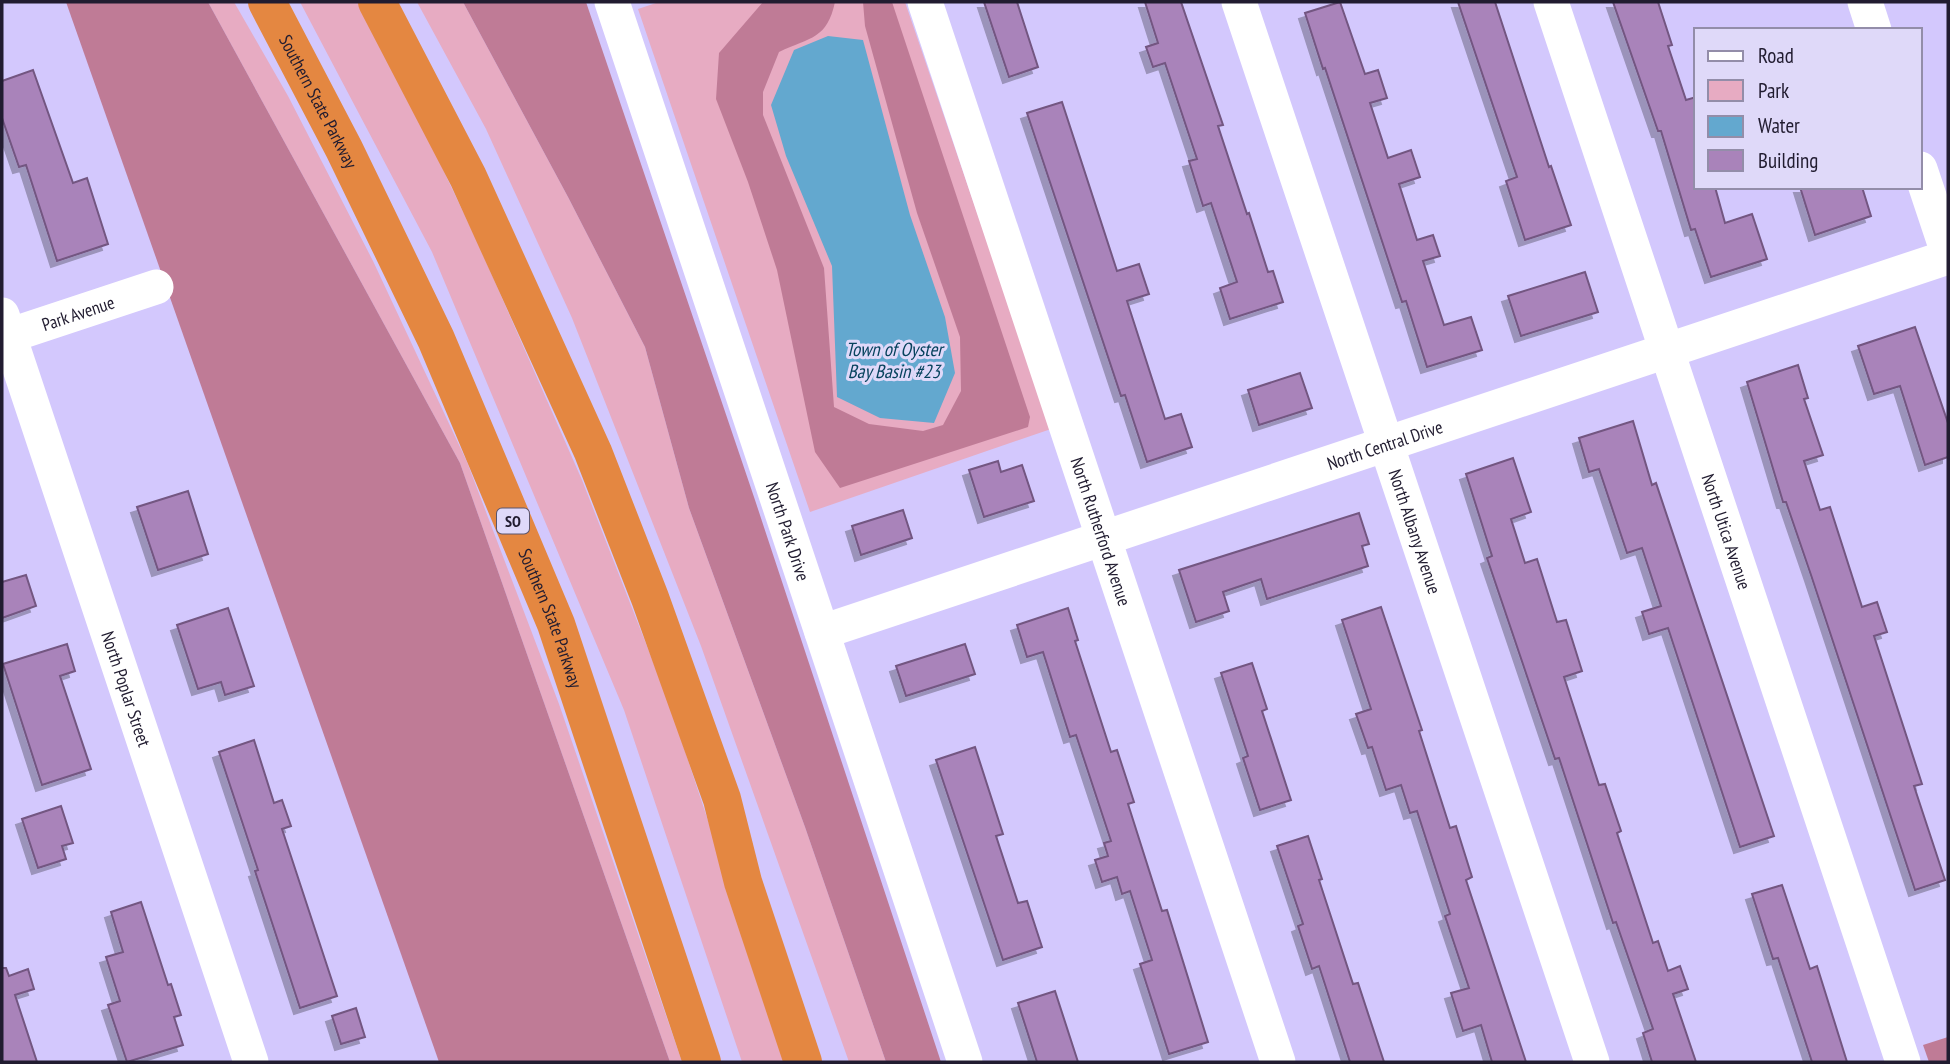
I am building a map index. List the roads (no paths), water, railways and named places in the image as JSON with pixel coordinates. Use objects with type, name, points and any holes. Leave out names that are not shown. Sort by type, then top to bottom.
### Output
[{"type":"highway","name":"Southern State Parkway","points":[[267,2],[344,149],[436,340],[556,624],[702,1062]]},
{"type":"highway","points":[[377,2],[468,177],[593,452],[650,598],[722,799],[743,882],[803,1062]]},
{"type":"street","name":"North Park Drive","points":[[612,2],[965,1062]]},
{"type":"street","name":"North Rutherford Avenue","points":[[925,2],[1278,1062]]},
{"type":"street","name":"North Albany Avenue","points":[[1239,2],[1592,1062]]},
{"type":"street","name":"North Utica Avenue","points":[[1551,2],[1903,1062]]},
{"type":"street","points":[[1865,2],[1873,28]]},
{"type":"street","points":[[1922,175],[1948,255]]},
{"type":"street","name":"North Central Drive","points":[[822,632],[1948,255]]},
{"type":"street","name":"Park Avenue","points":[[4,330],[156,287]]},
{"type":"street","name":"North Poplar Street","points":[[4,330],[251,1062]]},
{"type":"water","name":"Town of Oyster Bay Basin #23","points":[[828,36],[863,40],[910,215],[945,317],[955,373],[934,423],[880,418],[837,397],[832,266],[786,156],[771,105],[794,50]]}]
